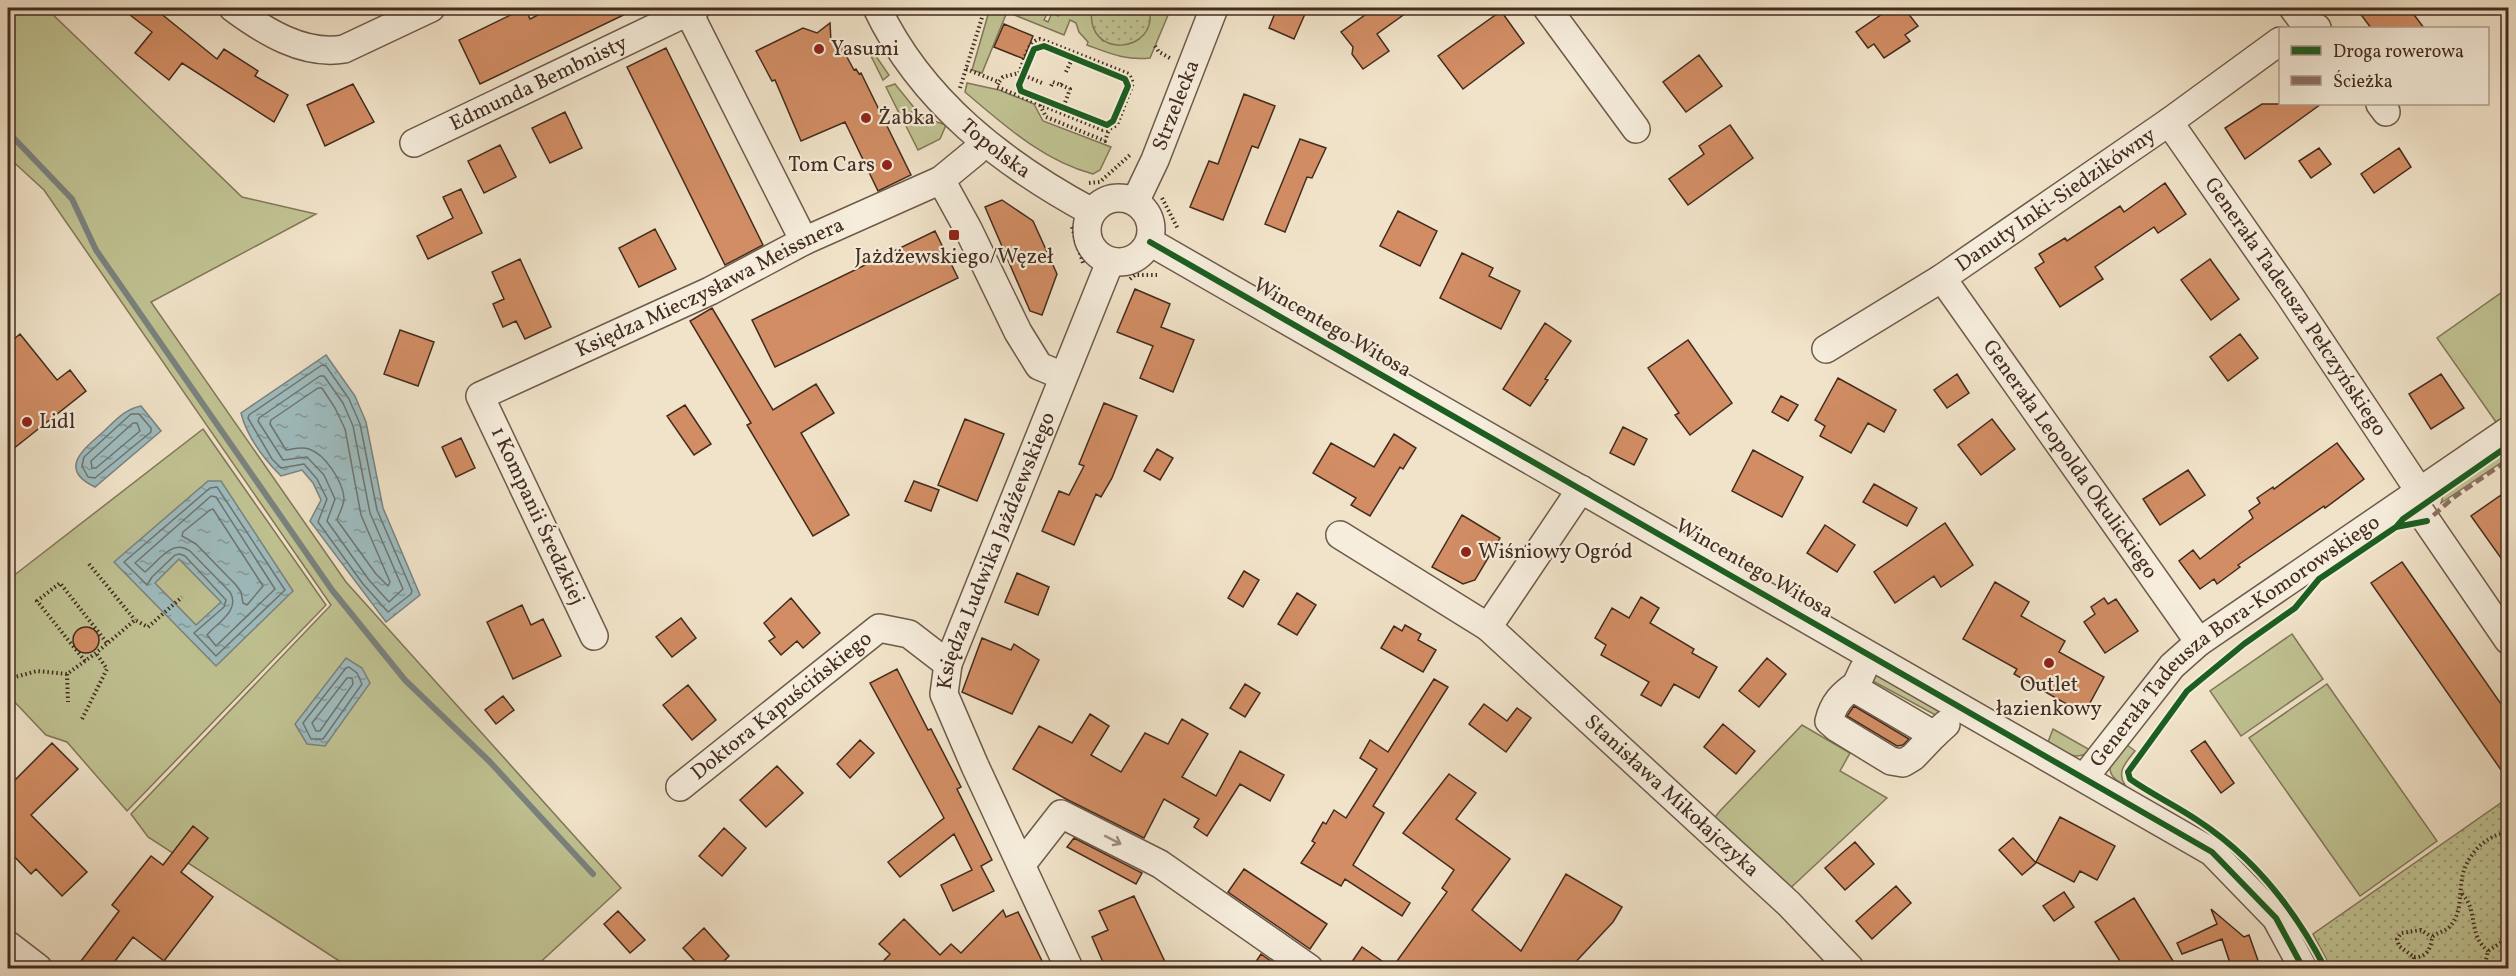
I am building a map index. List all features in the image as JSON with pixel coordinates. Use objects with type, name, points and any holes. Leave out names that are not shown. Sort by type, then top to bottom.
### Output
[{"type":"street","points":[[233,8],[292,43],[329,51],[344,48],[430,8]]},
{"type":"street","name":"Topolska","points":[[877,8],[885,25],[918,75],[942,104],[983,141],[1030,174],[1092,212]]},
{"type":"street","name":"Strzelecka","points":[[1148,199],[1155,160],[1214,8]]},
{"type":"street","points":[[1546,8],[1636,129]]},
{"type":"street","points":[[692,9],[804,242]]},
{"type":"street","name":"Edmunda Bembnisty","points":[[414,143],[692,9]]},
{"type":"street","name":"Danuty Inki-Siedzikówny","points":[[1826,349],[1942,278],[2169,122],[2279,42]]},
{"type":"street","name":"Generała Tadeusza Pełczyńskiego","points":[[2169,122],[2290,296],[2508,640]]},
{"type":"street","name":"Księdza Mieczysława Meissnera","points":[[480,396],[710,291],[804,242],[941,180],[975,152],[983,141]]},
{"type":"street","points":[[941,180],[1018,332],[1039,366],[1063,376]]},
{"type":"street","points":[[1148,199],[1148,215],[1161,248],[1120,263],[1101,258],[1089,241],[1088,221],[1092,212],[1107,200],[1148,199]]},
{"type":"street","name":"Wincentego Witosa","points":[[1161,248],[1581,489],[1862,672],[1946,722],[2084,777],[2211,852],[2276,918],[2303,969]]},
{"type":"street","name":"Księdza Ludwika Jażdżewskiego","points":[[1069,969],[944,694],[948,664],[1110,262]]},
{"type":"street","name":"Generała Leopolda Okulickiego","points":[[1942,278],[2199,642]]},
{"type":"street","name":"1 Kompanii Średzkiej","points":[[480,396],[594,636]]},
{"type":"street","name":"Generała Tadeusza Bora-Komorowskiego","points":[[2084,777],[2172,666],[2199,642],[2508,430]]},
{"type":"street","points":[[1488,627],[1581,489]]},
{"type":"street","name":"Stanisława Mikołajczyka","points":[[1340,535],[1488,627],[1789,904],[1850,969]]},
{"type":"street","name":"Doktora Kapuścińskiego","points":[[680,787],[879,628],[909,634],[948,664]]},
{"type":"street","points":[[1862,672],[1859,691],[1946,722],[1913,758],[1903,763],[1891,760],[1829,721],[1832,711],[1862,672]]},
{"type":"street","points":[[1022,864],[1061,814],[1160,864],[1309,969]]},
{"type":"street","points":[[8,945],[38,969]]},
{"type":"path","points":[[952,85],[958,94],[985,8]]},
{"type":"path","points":[[1040,39],[1123,71],[1132,78],[1133,87],[1117,125],[1103,130],[997,87],[999,82],[1003,77],[1019,73],[1031,44],[1040,39]]},
{"type":"path","points":[[966,69],[1102,123],[1110,124],[1117,114],[1127,82],[1122,77],[1040,46],[1034,49],[1019,85]]},
{"type":"path","points":[[1155,46],[1159,52],[1171,59]]},
{"type":"path","points":[[1066,72],[1071,62]]},
{"type":"path","points":[[1044,92],[1055,73],[1073,80]]},
{"type":"path","points":[[1028,77],[1042,82]]},
{"type":"path","points":[[1051,86],[1053,82],[1070,89],[1064,108]]},
{"type":"path","points":[[1040,104],[1046,117],[1106,141],[1109,129]]},
{"type":"path","points":[[1081,180],[1090,184],[1100,182],[1135,150],[1155,160]]},
{"type":"path","points":[[1148,199],[1182,238],[1161,248]]},
{"type":"path","points":[[1066,221],[1072,227],[1082,257],[1083,268]]},
{"type":"path","points":[[89,564],[135,620],[148,627],[182,597]]},
{"type":"path","points":[[85,661],[37,601],[60,583],[107,643]]},
{"type":"path","points":[[8,679],[38,671],[67,674],[135,620]]},
{"type":"path","points":[[82,720],[107,669],[96,653]]},
{"type":"path","points":[[67,674],[68,702]]},
{"type":"path","points":[[2432,937],[2421,930],[2401,933],[2397,939],[2399,946],[2415,957],[2420,957],[2429,951],[2432,937],[2451,925],[2462,894],[2463,872],[2475,851],[2491,837],[2508,832]]},
{"type":"path","points":[[2462,894],[2469,904],[2477,939],[2488,951]]},
{"type":"path","points":[[2484,969],[2488,951],[2508,938]]},
{"type":"path","points":[[2413,969],[2415,957]]},
{"type":"green space","points":[[8,8],[46,8],[242,197],[316,214],[151,302],[346,582],[621,888],[534,968],[350,968],[148,837],[131,814],[331,605],[44,190],[8,157]]},
{"type":"green space","points":[[990,8],[1003,11],[1005,8],[1037,8],[1048,12],[1044,20],[1048,22],[1052,13],[1058,16],[1062,8],[1092,8],[1093,26],[1103,41],[1150,12],[1149,8],[1171,8],[1150,58],[1141,59],[1118,56],[1087,45],[1088,42],[1079,32],[1076,23],[1070,20],[1064,35],[1007,12],[982,73],[972,70]]},
{"type":"green space","points":[[1092,8],[1149,8],[1149,23],[1144,35],[1134,42],[1122,45],[1109,43],[1099,37],[1093,25]]},
{"type":"green space","points":[[871,49],[889,75],[883,80],[869,52]]},
{"type":"green space","points":[[967,83],[999,90],[1034,104],[1043,121],[1111,147],[1100,170],[1093,174],[1075,168],[1024,140],[965,92]]},
{"type":"green space","points":[[895,84],[916,110],[901,117],[886,87]]},
{"type":"green space","points":[[922,117],[946,125],[940,139],[918,150],[905,124]]},
{"type":"green space","points":[[2508,288],[2508,419],[2498,425],[2437,338]]},
{"type":"green space","points":[[203,429],[326,605],[127,811],[67,742],[46,735],[8,695],[8,580]]},
{"type":"green space","points":[[2508,451],[2508,458],[2441,503],[2443,496]]},
{"type":"green space","points":[[2292,634],[2323,679],[2241,736],[2210,691]]},
{"type":"green space","points":[[1878,673],[1939,708],[1939,717],[1871,680],[1870,677]]},
{"type":"green space","points":[[2327,684],[2437,841],[2360,896],[2249,738]]},
{"type":"green space","points":[[1802,725],[1850,753],[1840,771],[1887,798],[1784,894],[1707,828],[1719,812]]},
{"type":"green space","points":[[2053,729],[2090,750],[2080,756],[2064,752],[2048,742]]},
{"type":"green space","points":[[2122,741],[2135,751],[2122,771],[2122,780],[2125,785],[2117,781],[2110,771],[2114,754]]},
{"type":"green space","points":[[2508,798],[2508,968],[2331,968],[2313,934]]},
{"type":"water","points":[[326,355],[355,396],[366,422],[383,508],[420,595],[386,622],[310,521],[321,500],[313,483],[302,470],[281,476],[257,447],[247,431],[241,413]]},
{"type":"water","points":[[141,406],[161,431],[95,487],[84,480],[76,466],[82,452],[121,416]]},
{"type":"water","points":[[208,481],[221,481],[293,591],[216,666],[114,562]],"holes":[[[179,559],[221,602],[196,625],[155,583]]]},
{"type":"water","points":[[346,658],[362,668],[370,683],[325,746],[307,744],[295,724]]},
{"type":"building","points":[[121,8],[154,8],[217,59],[224,49],[258,71],[255,76],[288,95],[274,122],[182,63],[169,80],[135,53],[152,32]]},
{"type":"building","points":[[525,8],[530,19],[552,8],[638,8],[480,84],[459,40]]},
{"type":"building","points":[[1277,8],[1290,8],[1305,14],[1294,39],[1269,28]]},
{"type":"building","points":[[1375,8],[1413,8],[1377,34],[1389,51],[1363,69],[1352,54],[1353,47],[1341,32]]},
{"type":"building","points":[[1891,8],[1904,8],[1918,26],[1905,35],[1910,41],[1884,58],[1874,44],[1868,48],[1856,32]]},
{"type":"building","points":[[2356,8],[2409,8],[2423,27],[2370,27]]},
{"type":"building","points":[[1501,11],[1524,43],[1463,89],[1438,56]]},
{"type":"building","points":[[830,23],[831,42],[841,46],[854,70],[861,73],[911,175],[878,191],[845,122],[801,141],[775,80],[772,81],[756,51],[803,28],[817,33]]},
{"type":"building","points":[[1004,24],[1033,36],[1024,59],[994,47]]},
{"type":"building","points":[[666,48],[763,245],[725,265],[627,67]]},
{"type":"building","points":[[1699,55],[1722,86],[1686,112],[1663,82]]},
{"type":"building","points":[[353,84],[374,122],[325,146],[307,105]]},
{"type":"building","points":[[1244,94],[1275,106],[1258,148],[1252,146],[1223,220],[1190,207],[1209,161],[1218,164]]},
{"type":"building","points":[[2262,104],[2320,105],[2245,159],[2225,128]]},
{"type":"building","points":[[565,112],[582,148],[550,163],[532,128]]},
{"type":"building","points":[[1730,125],[1753,158],[1688,205],[1669,179],[1704,154],[1699,146]]},
{"type":"building","points":[[1300,139],[1326,148],[1312,178],[1307,177],[1285,232],[1265,224]]},
{"type":"building","points":[[500,145],[516,177],[484,193],[468,161]]},
{"type":"building","points":[[2319,148],[2331,164],[2311,178],[2299,161]]},
{"type":"building","points":[[2399,148],[2411,167],[2374,193],[2361,174]]},
{"type":"building","points":[[2165,183],[2186,214],[2158,233],[2154,227],[2095,267],[2103,279],[2060,307],[2035,268],[2044,262],[2039,254],[2065,238],[2067,241],[2120,206],[2124,212]]},
{"type":"building","points":[[461,189],[482,233],[428,259],[417,236],[453,218],[443,197]]},
{"type":"building","points":[[1002,200],[1033,221],[1057,274],[1042,315],[1030,311],[985,207]]},
{"type":"building","points":[[1398,211],[1437,231],[1420,266],[1380,246]]},
{"type":"building","points":[[655,229],[676,269],[639,287],[619,248]]},
{"type":"building","points":[[935,231],[958,278],[775,367],[752,320]]},
{"type":"building","points":[[1462,253],[1493,268],[1489,276],[1520,291],[1501,329],[1440,298]]},
{"type":"building","points":[[520,259],[551,327],[525,339],[516,321],[503,327],[493,304],[504,299],[492,272]]},
{"type":"building","points":[[2210,259],[2239,299],[2211,320],[2181,280]]},
{"type":"building","points":[[1135,289],[1170,304],[1161,327],[1194,340],[1173,392],[1140,378],[1153,346],[1117,332]]},
{"type":"building","points":[[712,308],[773,410],[816,384],[834,413],[801,433],[849,515],[813,536],[747,425],[751,423],[690,321]]},
{"type":"building","points":[[1545,323],[1571,341],[1530,406],[1503,389]]},
{"type":"building","points":[[400,330],[434,342],[418,386],[384,374]]},
{"type":"building","name":"Lidl","points":[[20,334],[57,380],[70,370],[86,391],[8,453],[8,344]]},
{"type":"building","points":[[2240,334],[2258,358],[2228,381],[2210,357]]},
{"type":"building","points":[[1688,340],[1732,403],[1690,435],[1675,415],[1679,413],[1648,368]]},
{"type":"building","points":[[1957,374],[1969,393],[1947,408],[1934,390]]},
{"type":"building","points":[[2441,374],[2464,408],[2431,429],[2409,394]]},
{"type":"building","points":[[1838,378],[1896,410],[1884,432],[1868,423],[1851,453],[1820,436],[1825,426],[1815,420]]},
{"type":"building","points":[[1781,396],[1798,405],[1788,421],[1772,412]]},
{"type":"building","points":[[1104,403],[1137,416],[1112,478],[1101,497],[1096,494],[1074,545],[1042,531],[1059,491],[1069,495],[1084,466],[1079,464]]},
{"type":"building","points":[[685,405],[711,444],[694,455],[667,416]]},
{"type":"building","points":[[965,419],[1004,434],[977,501],[938,485]]},
{"type":"building","points":[[1992,419],[2015,449],[1981,475],[1958,445]]},
{"type":"building","points":[[1623,427],[1647,439],[1634,465],[1610,453]]},
{"type":"building","points":[[1394,434],[1416,448],[1403,469],[1400,467],[1370,516],[1351,505],[1356,498],[1313,473],[1331,443],[1374,467]]},
{"type":"building","points":[[461,438],[475,468],[456,477],[442,447]]},
{"type":"building","points":[[2337,443],[2364,479],[2325,508],[2324,506],[2238,565],[2240,567],[2217,584],[2214,579],[2200,589],[2179,561],[2193,550],[2200,559],[2253,518],[2249,511],[2260,503],[2257,498],[2273,487],[2274,489]]},
{"type":"building","points":[[1157,449],[1173,458],[1160,480],[1144,471]]},
{"type":"building","points":[[1753,450],[1803,477],[1782,517],[1732,491]]},
{"type":"building","points":[[2188,470],[2205,495],[2160,525],[2143,499]]},
{"type":"building","points":[[914,481],[939,490],[931,511],[905,501]]},
{"type":"building","points":[[1874,484],[1917,508],[1907,526],[1863,502]]},
{"type":"building","points":[[2501,495],[2508,506],[2508,568],[2471,516]]},
{"type":"building","name":"Wiśniowy Ogród","points":[[1462,515],[1500,538],[1475,580],[1463,584],[1432,567]]},
{"type":"building","points":[[1945,523],[1973,565],[1941,587],[1934,576],[1895,603],[1874,572]]},
{"type":"building","points":[[1825,525],[1855,545],[1837,572],[1807,553]]},
{"type":"building","points":[[2402,562],[2508,714],[2508,780],[2371,583]]},
{"type":"building","points":[[1244,571],[1259,580],[1243,607],[1228,598]]},
{"type":"building","points":[[1017,573],[1049,587],[1038,615],[1005,602]]},
{"type":"building","points":[[1995,582],[2029,602],[2021,616],[2065,641],[2059,652],[2104,677],[2084,714],[2014,674],[2017,669],[1963,639]]},
{"type":"building","points":[[1297,593],[1316,605],[1297,635],[1278,624]]},
{"type":"building","points":[[1641,597],[1659,608],[1650,623],[1694,649],[1692,653],[1717,667],[1699,698],[1674,684],[1661,706],[1641,695],[1649,682],[1601,655],[1606,645],[1595,638],[1612,608],[1629,618]]},
{"type":"building","points":[[791,598],[820,633],[803,648],[797,641],[781,655],[769,641],[775,637],[764,623]]},
{"type":"building","points":[[2104,598],[2108,604],[2116,599],[2138,631],[2105,653],[2084,622],[2095,614],[2091,607]]},
{"type":"building","points":[[522,605],[531,625],[543,619],[561,656],[513,679],[487,622]]},
{"type":"building","points":[[681,618],[696,638],[672,657],[656,637]]},
{"type":"building","points":[[1405,625],[1421,634],[1418,640],[1436,650],[1423,672],[1381,648],[1394,626],[1402,631]]},
{"type":"building","points":[[86,627],[95,631],[99,640],[95,649],[86,653],[77,649],[73,640],[77,631]]},
{"type":"building","points":[[982,638],[1011,650],[1014,644],[1039,660],[1012,714],[962,692]]},
{"type":"building","points":[[1767,658],[1786,674],[1759,707],[1739,691]]},
{"type":"building","points":[[897,669],[928,730],[931,729],[961,787],[957,789],[992,860],[981,866],[994,891],[953,911],[941,885],[972,870],[954,834],[900,877],[888,862],[944,818],[870,683]]},
{"type":"building","points":[[1434,679],[1448,687],[1373,806],[1384,813],[1353,865],[1410,903],[1402,916],[1345,879],[1341,886],[1301,863],[1315,843],[1312,841],[1323,822],[1326,824],[1334,810],[1346,818],[1377,769],[1360,758],[1370,740],[1388,752]]},
{"type":"building","points":[[1245,684],[1260,693],[1245,717],[1230,708]]},
{"type":"building","points":[[688,685],[716,720],[692,740],[663,705]]},
{"type":"building","points":[[503,696],[514,710],[496,724],[485,710]]},
{"type":"building","points":[[1484,704],[1507,721],[1517,708],[1531,718],[1506,752],[1469,724]]},
{"type":"building","points":[[1854,706],[1909,739],[1903,745],[1897,746],[1847,716]]},
{"type":"building","points":[[1090,714],[1109,726],[1091,755],[1121,772],[1145,733],[1168,744],[1182,719],[1208,734],[1182,777],[1216,796],[1240,751],[1284,775],[1270,801],[1240,784],[1207,836],[1194,827],[1199,819],[1164,799],[1144,838],[1066,799],[1013,769],[1039,726],[1072,743]]},
{"type":"building","points":[[1723,724],[1755,751],[1736,774],[1704,747]]},
{"type":"building","points":[[860,740],[874,753],[850,778],[837,764]]},
{"type":"building","points":[[2205,741],[2234,783],[2221,793],[2191,751]]},
{"type":"building","points":[[52,743],[78,769],[31,815],[87,872],[62,896],[36,869],[31,874],[8,850],[8,787]]},
{"type":"building","points":[[777,766],[803,793],[766,827],[740,800]]},
{"type":"building","points":[[1449,774],[1476,793],[1456,819],[1510,859],[1472,910],[1521,951],[1566,874],[1622,907],[1613,922],[1569,969],[1347,969],[1362,947],[1392,968],[1447,892],[1442,888],[1454,870],[1403,833]]},
{"type":"building","points":[[2060,817],[2115,846],[2097,880],[2080,871],[2074,882],[2036,862]]},
{"type":"building","points":[[193,826],[208,838],[181,872],[213,897],[164,961],[133,937],[109,969],[75,969],[119,911],[112,905],[151,856],[163,865]]},
{"type":"building","points":[[724,828],[746,848],[722,876],[699,856]]},
{"type":"building","points":[[1074,838],[1142,873],[1136,884],[1067,847]]},
{"type":"building","points":[[2013,838],[2036,863],[2022,875],[1999,850]]},
{"type":"building","points":[[1855,842],[1874,864],[1845,890],[1825,868]]},
{"type":"building","points":[[1244,869],[1327,924],[1310,949],[1228,892]]},
{"type":"building","points":[[1896,886],[1911,903],[1872,939],[1856,921]]},
{"type":"building","points":[[2064,892],[2074,907],[2054,921],[2043,906]]},
{"type":"building","points":[[1134,896],[1166,964],[1156,969],[1106,969],[1092,937],[1108,930],[1099,911]]},
{"type":"building","points":[[2134,898],[2178,969],[2125,969],[2095,922]]},
{"type":"building","points":[[2211,909],[2244,937],[2249,935],[2261,969],[2232,969],[2222,939],[2182,954],[2177,943],[2217,924]]},
{"type":"building","points":[[1003,910],[1006,917],[1018,912],[1046,969],[876,969],[890,954],[879,944],[904,919],[940,955],[951,944],[961,953]]},
{"type":"building","points":[[618,911],[645,940],[630,953],[604,924]]},
{"type":"building","points":[[704,928],[729,956],[716,969],[702,969],[683,948]]},
{"type":"building","points":[[1261,954],[1282,969],[1251,969]]},
{"type":"waterway","points":[[8,132],[72,199],[96,250],[332,590],[405,680],[490,762],[593,874]]},
{"type":"marked path","points":[[2422,522],[2427,521],[2453,498],[2508,460]]},
{"type":"cycle path","points":[[1044,46],[1125,79],[1128,86],[1113,121],[1107,125],[1021,91],[1019,85],[1034,49],[1044,46]]},
{"type":"cycle path","points":[[1150,242],[2212,852],[2276,918],[2303,968]]},
{"type":"cycle path","points":[[2397,526],[2403,519],[2508,446]]},
{"type":"cycle path","points":[[2325,968],[2286,905],[2271,885],[2237,850],[2189,815],[2130,779],[2128,772],[2187,691],[2244,644],[2295,608],[2319,579],[2396,527],[2427,521]]},
{"type":"place","name":"Yasumi","points":[[819,49]]},
{"type":"place","name":"Żabka","points":[[866,118]]},
{"type":"place","name":"Tom Cars","points":[[887,165]]},
{"type":"place","name":"Jażdżewskiego/Węzeł","points":[[954,235]]},
{"type":"place","name":"Lidl","points":[[27,422]]},
{"type":"place","name":"Wiśniowy Ogród","points":[[1466,552]]},
{"type":"place","name":"Outlet łazienkowy","points":[[2049,663]]}]
